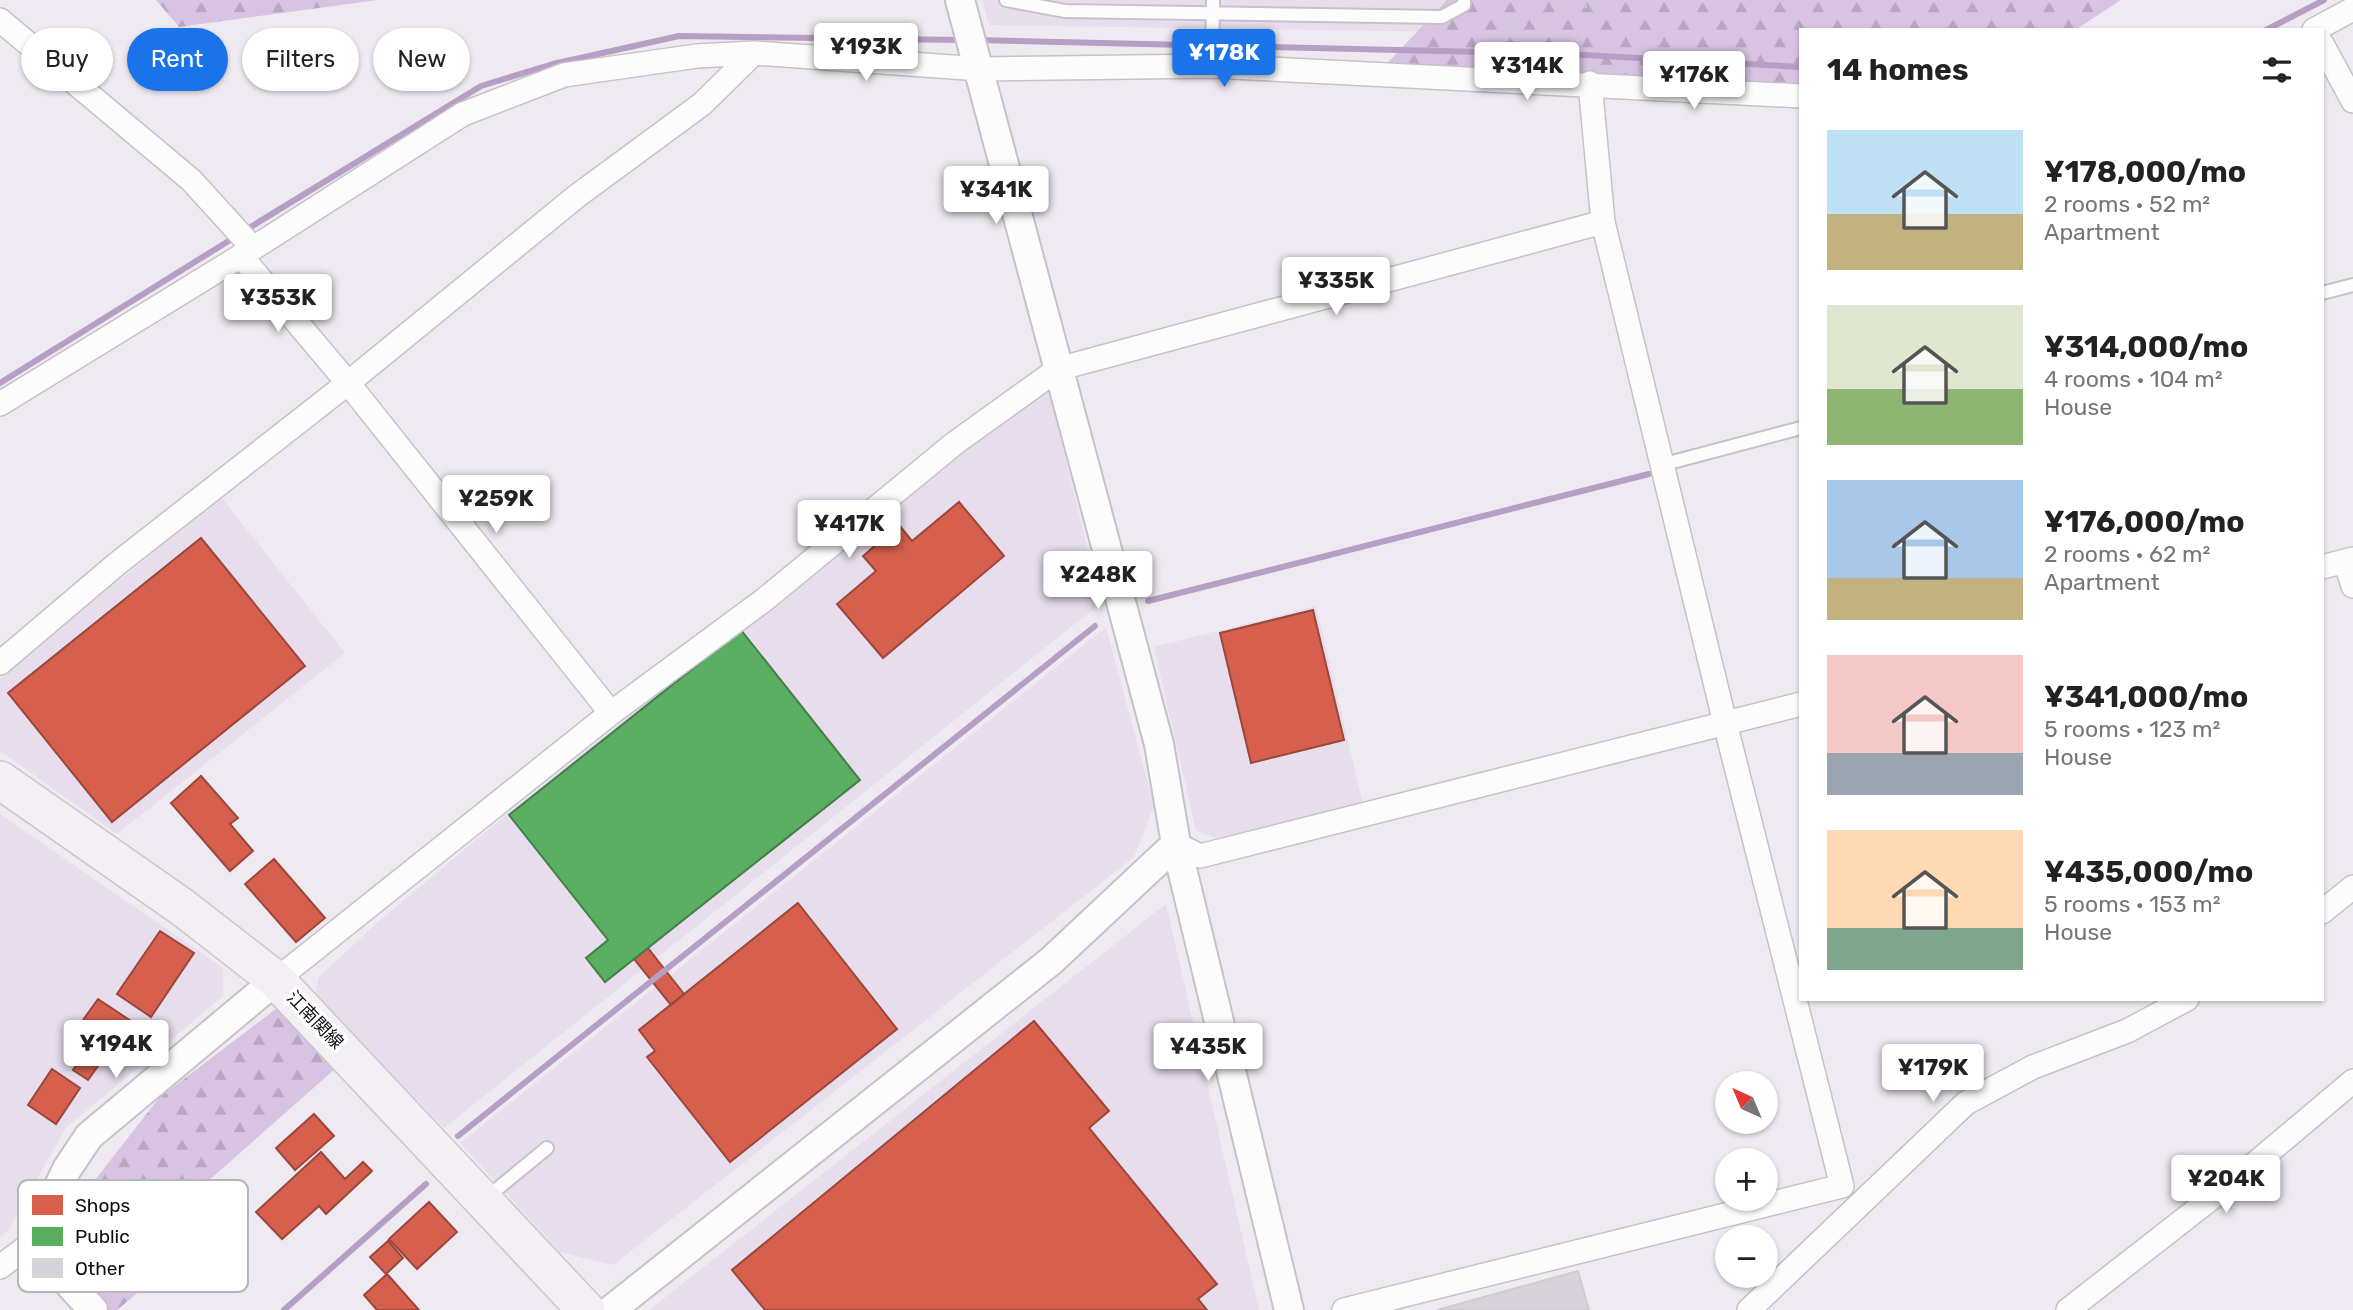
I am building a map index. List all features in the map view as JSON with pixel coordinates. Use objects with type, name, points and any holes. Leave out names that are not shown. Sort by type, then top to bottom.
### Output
[{"type":"main road","name":"江南関線","points":[[0,780],[182,907],[276,980],[586,1310]]},
{"type":"street","points":[[960,0],[1159,744],[1176,844],[1289,1310]]},
{"type":"street","points":[[2319,28],[2353,9]]},
{"type":"street","points":[[0,20],[191,180],[348,383],[611,713]]},
{"type":"street","points":[[2324,48],[2353,101]]},
{"type":"street","points":[[0,663],[118,563],[348,383],[639,148],[702,104],[754,53]]},
{"type":"street","points":[[0,404],[247,252],[463,114],[564,75],[697,56],[754,53],[980,69],[1212,66],[1590,83],[1799,96]]},
{"type":"street","points":[[1344,1310],[1842,1186],[1725,723],[1603,222],[1590,83]]},
{"type":"street","points":[[62,1180],[89,1136],[276,980],[611,713],[764,600],[956,443],[1058,369],[1603,222]]},
{"type":"street","points":[[2324,566],[2349,560],[2353,586]]},
{"type":"street","points":[[1176,844],[1200,856],[1799,704]]},
{"type":"street","points":[[611,1310],[1051,961],[1176,844]]},
{"type":"street","points":[[2324,910],[2353,887]]},
{"type":"street","points":[[1749,1310],[1966,1103],[2033,1067],[2127,1031],[2183,1001]]},
{"type":"street","points":[[2068,1310],[2245,1172],[2353,1081]]},
{"type":"street","points":[[0,1267],[18,1254]]},
{"type":"street","points":[[76,1292],[93,1310]]},
{"type":"lane","points":[[1006,0],[1065,11],[1442,17],[1464,5],[1464,0]]},
{"type":"lane","points":[[1212,66],[1213,0]]},
{"type":"lane","points":[[2324,292],[2353,285]]},
{"type":"lane","points":[[1661,464],[1799,429]]},
{"type":"lane","points":[[484,1200],[547,1148]]},
{"type":"path","points":[[1467,77],[1489,36],[1606,0]]},
{"type":"shaded area","points":[[982,0],[1519,0],[1510,33],[989,25]]},
{"type":"shaded area","points":[[1033,392],[1049,392],[1101,603],[444,1128],[315,994],[319,977],[378,922],[507,814]]},
{"type":"shaded area","points":[[221,497],[345,653],[117,834],[0,751],[0,678]]},
{"type":"shaded area","points":[[1316,606],[1363,805],[1216,838],[1196,831],[1154,647]]},
{"type":"shaded area","points":[[1106,627],[1154,806],[1134,857],[613,1265],[560,1252],[460,1143]]},
{"type":"shaded area","points":[[0,814],[223,968],[223,996],[66,1128],[36,1180],[18,1180],[18,1212],[8,1230],[0,1237]]},
{"type":"shaded area","points":[[1166,904],[1259,1310],[649,1310]]},
{"type":"green space","points":[[156,0],[378,0],[179,27]]},
{"type":"green space","points":[[1447,0],[2121,0],[2078,28],[1799,28],[1799,96],[1378,73]]},
{"type":"green space","points":[[281,1005],[335,1069],[209,1180],[95,1180],[159,1098]]},
{"type":"green space","points":[[89,1292],[139,1292],[117,1310],[104,1310]]},
{"type":"building: Shops","points":[[959,502],[1004,556],[883,658],[837,604],[876,571],[863,556],[899,525],[912,541]]},
{"type":"building: Shops","points":[[201,538],[305,666],[112,822],[8,693]]},
{"type":"building: Shops","points":[[1313,610],[1344,740],[1251,763],[1220,633]]},
{"type":"building: Shops","points":[[201,776],[238,818],[230,824],[253,851],[230,871],[171,803]]},
{"type":"building: Shops","points":[[274,859],[325,918],[296,942],[245,884]]},
{"type":"building: Shops","points":[[798,903],[897,1029],[730,1162],[647,1057],[655,1051],[639,1030]]},
{"type":"building: Shops","points":[[160,931],[194,953],[151,1017],[117,994]]},
{"type":"building: Shops","points":[[648,948],[684,994],[671,1005],[634,959]]},
{"type":"building: Shops","points":[[98,999],[134,1023],[108,1062],[103,1059],[88,1080],[73,1070],[88,1049],[71,1037]]},
{"type":"building: Shops","points":[[1034,1021],[1109,1111],[1089,1128],[1217,1284],[1198,1299],[1207,1310],[765,1310],[732,1270]]},
{"type":"building: Shops","points":[[52,1069],[80,1088],[56,1124],[28,1105]]},
{"type":"building: Shops","points":[[314,1114],[334,1136],[295,1170],[276,1148]]},
{"type":"building: Shops","points":[[321,1152],[345,1179],[363,1162],[372,1171],[326,1214],[319,1206],[282,1239],[256,1212]]},
{"type":"building: Shops","points":[[429,1202],[457,1232],[417,1269],[389,1239]]},
{"type":"building: Shops","points":[[388,1241],[403,1258],[386,1274],[370,1257]]},
{"type":"building: Shops","points":[[387,1274],[419,1310],[377,1310],[364,1295]]},
{"type":"building: Public","points":[[741,630],[860,780],[605,982],[586,958],[608,940],[509,815]]},
{"type":"building: Other","points":[[1578,1271],[1589,1310],[1437,1310]]},
{"type":"waterway","points":[[2270,28],[2324,0]]},
{"type":"waterway","points":[[244,231],[481,86],[553,64],[679,36],[963,40]]},
{"type":"waterway","points":[[977,40],[1566,54],[1799,67]]},
{"type":"waterway","points":[[0,383],[235,237]]},
{"type":"waterway","points":[[1148,601],[1649,474]]},
{"type":"waterway","points":[[458,1136],[1095,626]]},
{"type":"waterway","points":[[284,1310],[426,1184]]}]
